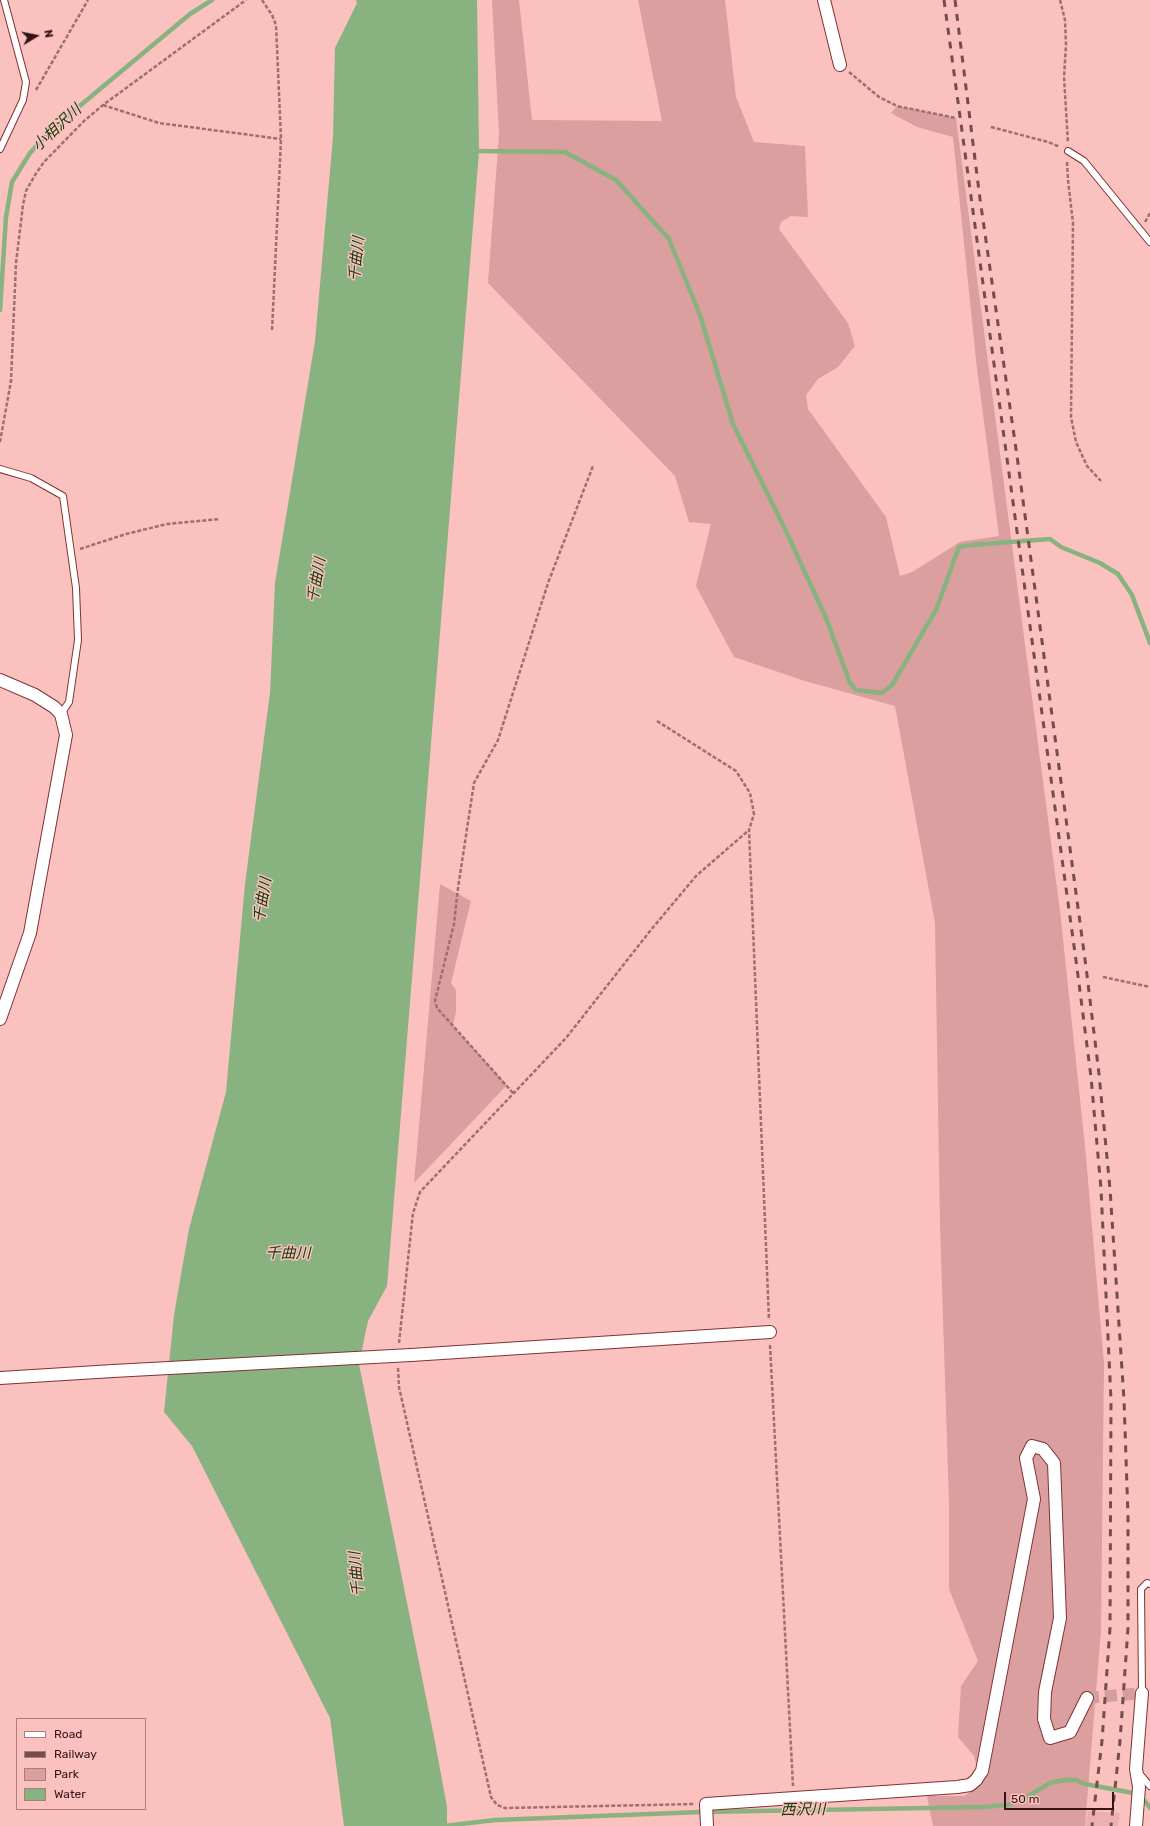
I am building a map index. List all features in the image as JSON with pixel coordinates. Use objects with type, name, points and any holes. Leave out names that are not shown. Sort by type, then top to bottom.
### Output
[{"type":"street","points":[[824,0],[840,65]]},
{"type":"street","points":[[0,680],[46,701],[61,714],[66,735],[30,933],[0,1019]]},
{"type":"street","points":[[0,1378],[411,1355],[770,1332]]},
{"type":"street","points":[[707,1826],[706,1804],[957,1787],[970,1785],[976,1780],[982,1771],[1034,1499],[1026,1458],[1032,1446],[1043,1449],[1054,1463],[1060,1618],[1045,1692],[1044,1719],[1050,1738],[1070,1732],[1087,1698]]},
{"type":"street","points":[[1136,1826],[1138,1804],[1144,1787],[1136,1769],[1142,1693]]},
{"type":"lane","points":[[0,149],[23,97],[26,82],[4,0]]},
{"type":"lane","points":[[1068,150],[1084,161],[1150,242]]},
{"type":"lane","points":[[0,469],[31,478],[63,496],[76,588],[78,640],[69,702],[61,714]]},
{"type":"lane","points":[[1142,1693],[1141,1589],[1147,1583],[1150,1584]]},
{"type":"path","points":[[23,97],[32,94],[38,88],[88,0]]},
{"type":"path","points":[[0,442],[11,381],[16,263],[26,191],[44,162],[84,121],[103,105],[246,0]]},
{"type":"path","points":[[262,0],[272,15],[276,25],[281,139],[272,331]]},
{"type":"path","points":[[1060,0],[1065,20],[1066,45],[1064,77],[1068,180],[1073,223],[1071,417],[1076,442],[1088,466],[1101,481]]},
{"type":"path","points":[[840,65],[879,97],[897,106],[956,118]]},
{"type":"path","points":[[103,105],[159,122],[281,139]]},
{"type":"path","points":[[991,127],[1041,140],[1068,150]]},
{"type":"path","points":[[513,1093],[437,1008],[435,1001],[454,924],[474,783],[498,740],[548,583],[593,466]]},
{"type":"path","points":[[70,553],[126,534],[167,524],[220,519]]},
{"type":"path","points":[[657,721],[736,771],[750,793],[754,814],[749,830],[770,1332],[793,1798]]},
{"type":"path","points":[[399,1346],[413,1214],[420,1192],[566,1038],[650,931],[696,876],[749,830]]},
{"type":"path","points":[[1103,977],[1150,987]]},
{"type":"path","points":[[398,1362],[399,1387],[491,1797],[497,1805],[505,1808],[706,1804]]},
{"type":"shaded area","points":[[1088,1811],[1120,1813],[1118,1826],[1085,1826]]},
{"type":"green space","points":[[492,0],[519,0],[532,120],[662,121],[638,0],[725,0],[736,97],[754,142],[805,146],[808,217],[791,216],[781,222],[779,229],[848,323],[855,346],[838,367],[818,379],[806,395],[808,409],[886,517],[900,576],[912,572],[960,542],[999,536],[977,369],[953,137],[917,127],[891,113],[897,106],[956,118],[1060,911],[1085,1146],[1104,1364],[1101,1630],[1085,1826],[933,1826],[927,1796],[964,1796],[981,1785],[974,1756],[958,1737],[961,1686],[978,1661],[949,1589],[949,1504],[940,1225],[935,923],[895,706],[805,681],[734,657],[696,586],[711,524],[689,522],[675,476],[488,283],[499,134]]},
{"type":"green space","points":[[440,884],[471,901],[451,983],[456,990],[456,1011],[453,1026],[507,1085],[414,1183]]},
{"type":"water","name":"千曲川","points":[[356,0],[477,0],[479,152],[387,1286],[368,1321],[359,1364],[435,1742],[447,1807],[447,1826],[344,1826],[330,1718],[192,1446],[164,1412],[174,1315],[189,1229],[226,1092],[245,884],[270,693],[275,583],[315,341],[333,137],[335,48],[357,3]]},
{"type":"waterway","name":"小相沢川","points":[[0,310],[6,217],[12,182],[30,153],[52,129],[190,14],[212,0]]},
{"type":"waterway","points":[[474,151],[565,152],[616,180],[669,239],[700,315],[733,424],[785,529],[826,618],[850,683],[856,690],[882,693],[892,685],[936,610],[959,547],[971,545],[1050,539],[1061,547],[1100,563],[1118,574],[1132,595],[1150,643]]},
{"type":"waterway","name":"西沢川","points":[[444,1826],[495,1820],[701,1812],[983,1807],[1008,1805],[1022,1800],[1050,1783],[1065,1780],[1076,1780],[1085,1784],[1133,1793],[1145,1801],[1150,1808]]},
{"type":"tunnel","points":[[1087,1698],[1142,1693]]},
{"type":"railway","points":[[944,0],[1077,968],[1091,1077],[1101,1189],[1111,1400],[1110,1628],[1102,1741],[1092,1826]]},
{"type":"railway","points":[[955,0],[980,199],[1017,456],[1086,967],[1099,1074],[1110,1189],[1124,1400],[1128,1516],[1128,1628],[1120,1741],[1111,1826]]}]
